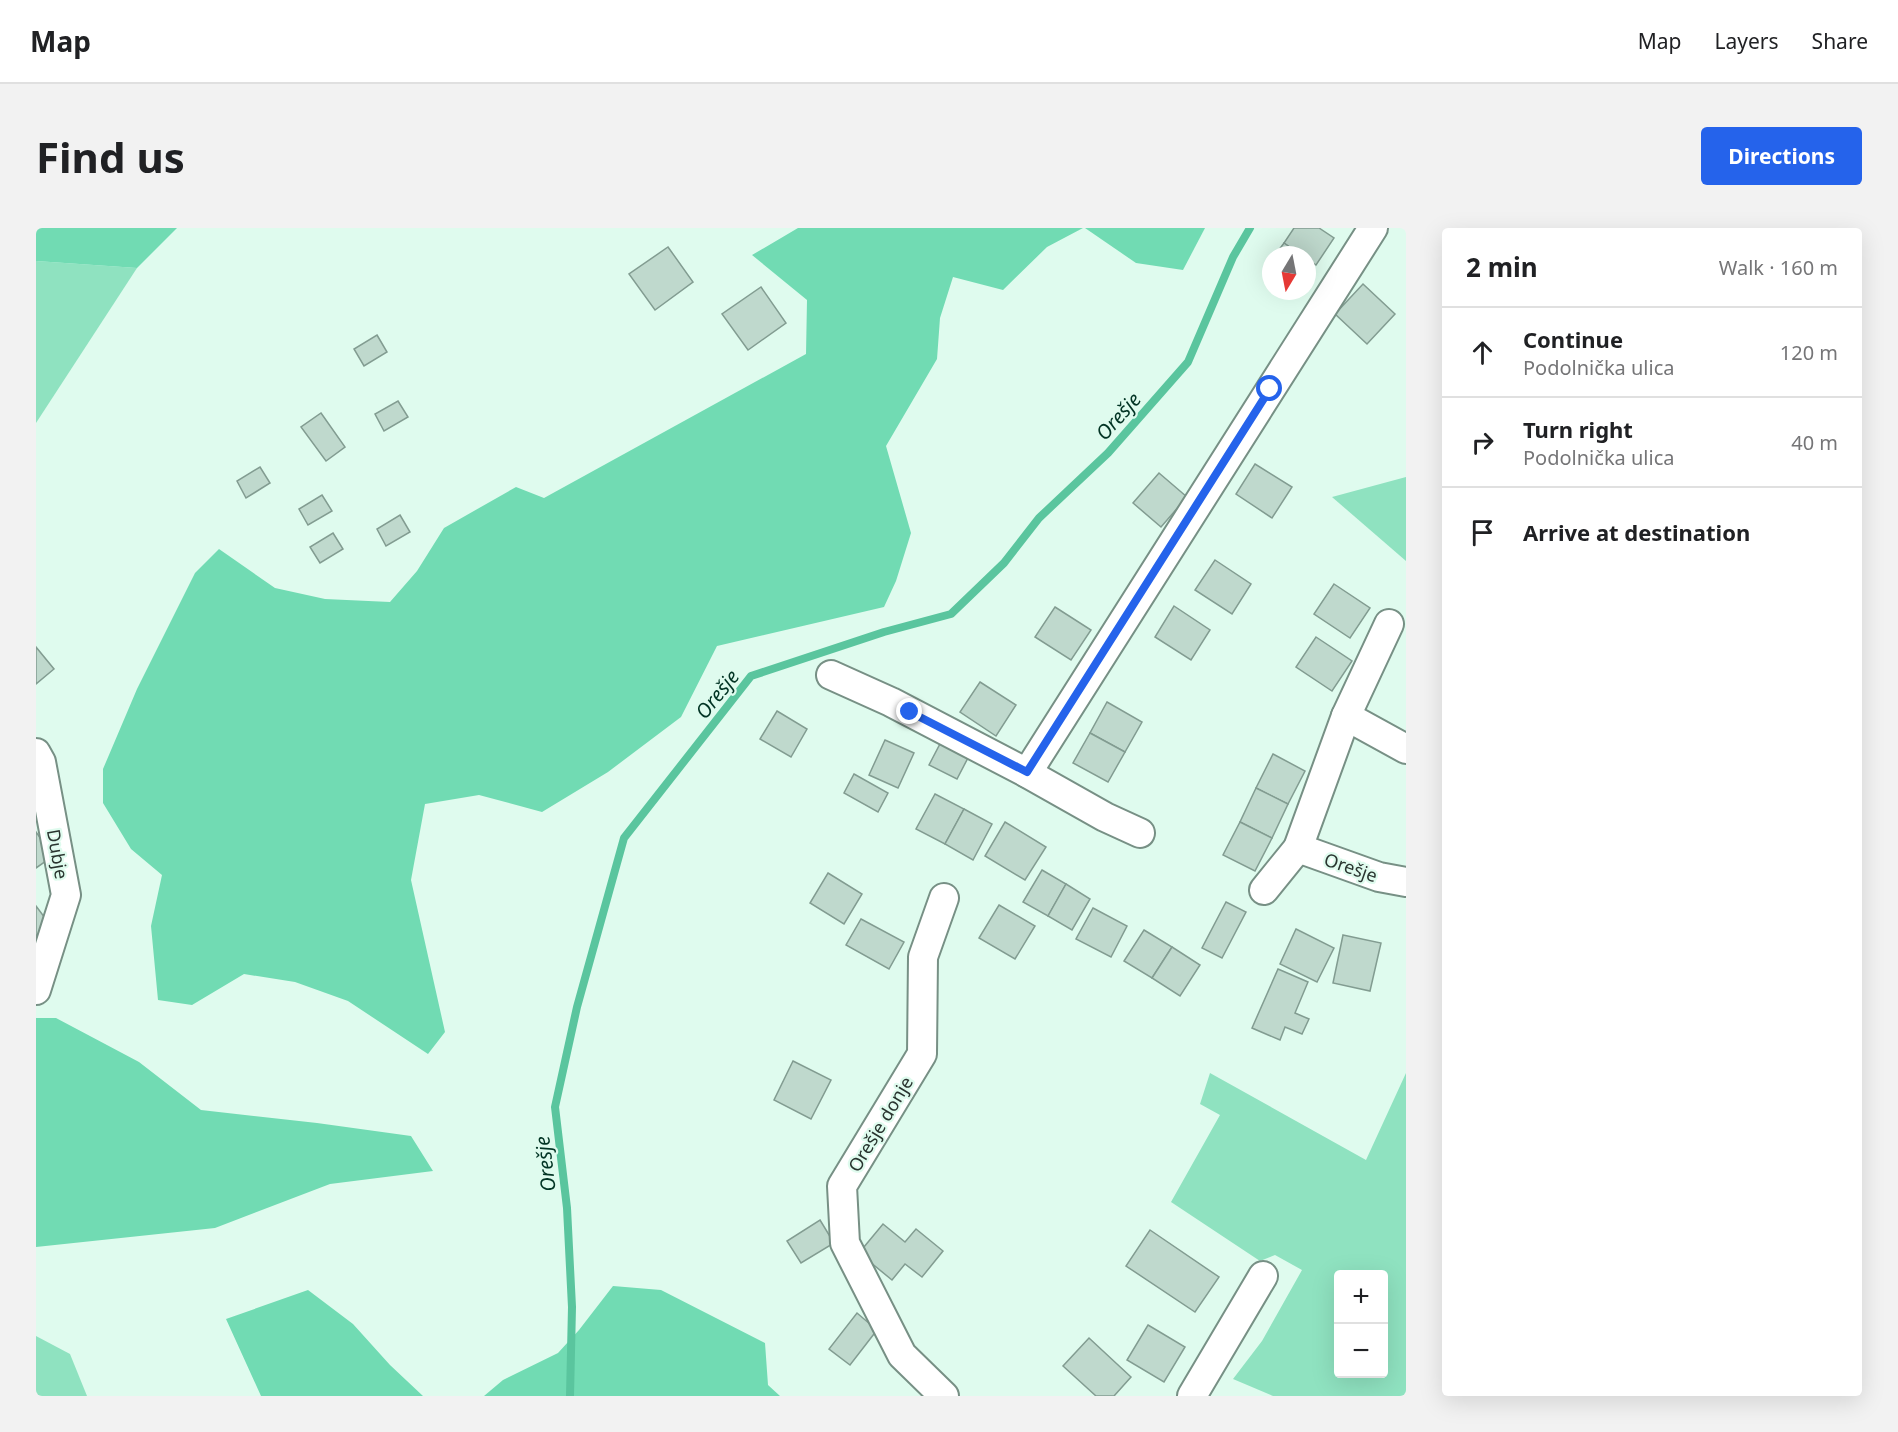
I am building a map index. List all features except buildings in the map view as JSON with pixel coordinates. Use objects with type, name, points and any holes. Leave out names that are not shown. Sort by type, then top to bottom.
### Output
[{"type":"street","points":[[1027,772],[1373,228]]},
{"type":"street","points":[[1264,890],[1298,848],[1346,716],[1389,624]]},
{"type":"street","points":[[831,675],[891,702],[1027,772],[1105,817],[1140,833]]},
{"type":"street","points":[[1346,716],[1406,749]]},
{"type":"street","name":"Dubje","points":[[36,753],[41,762],[66,895],[36,990]]},
{"type":"street","name":"Orešje","points":[[1298,848],[1379,877],[1406,882]]},
{"type":"street","name":"Orešje donje","points":[[944,898],[923,957],[922,1054],[842,1186],[845,1244],[902,1355],[944,1396]]},
{"type":"street","points":[[1192,1396],[1263,1276]]},
{"type":"green space","points":[[36,228],[177,228],[137,268],[36,261]]},
{"type":"green space","points":[[798,228],[1083,228],[1047,247],[1003,290],[953,277],[940,318],[937,359],[886,446],[911,533],[896,581],[884,607],[717,646],[681,717],[608,772],[542,812],[479,795],[425,804],[411,880],[445,1032],[428,1054],[348,1001],[295,982],[244,974],[192,1005],[158,1000],[151,926],[162,875],[131,849],[103,803],[103,769],[137,689],[195,573],[219,549],[275,588],[325,599],[390,602],[417,571],[444,528],[516,487],[544,498],[806,354],[807,300],[752,255]]},
{"type":"green space","points":[[1085,228],[1205,228],[1183,270],[1136,263]]},
{"type":"green space","points":[[36,261],[137,268],[36,423]]},
{"type":"green space","points":[[1406,477],[1406,561],[1332,497]]},
{"type":"green space","points":[[36,1018],[56,1018],[139,1062],[201,1110],[411,1136],[433,1171],[330,1184],[215,1228],[36,1247]]},
{"type":"green space","points":[[1210,1073],[1366,1160],[1406,1073],[1406,1396],[1273,1396],[1233,1379],[1262,1341],[1302,1270],[1275,1255],[1260,1261],[1171,1202],[1220,1115],[1200,1104]]},
{"type":"green space","points":[[613,1286],[661,1290],[765,1343],[768,1385],[780,1396],[484,1396],[503,1380],[558,1353]]},
{"type":"green space","points":[[308,1290],[353,1324],[390,1365],[423,1396],[261,1396],[226,1319]]},
{"type":"green space","points":[[36,1336],[70,1354],[87,1396],[36,1396]]},
{"type":"waterway","name":"Orešje","points":[[570,1396],[572,1307],[567,1208],[555,1107],[577,1007],[624,838],[751,676],[884,632],[951,614],[1004,563],[1039,518],[1108,453],[1188,362],[1233,257],[1250,228]]},
{"type":"route","points":[[910,712],[1027,772],[1270,389]]}]
